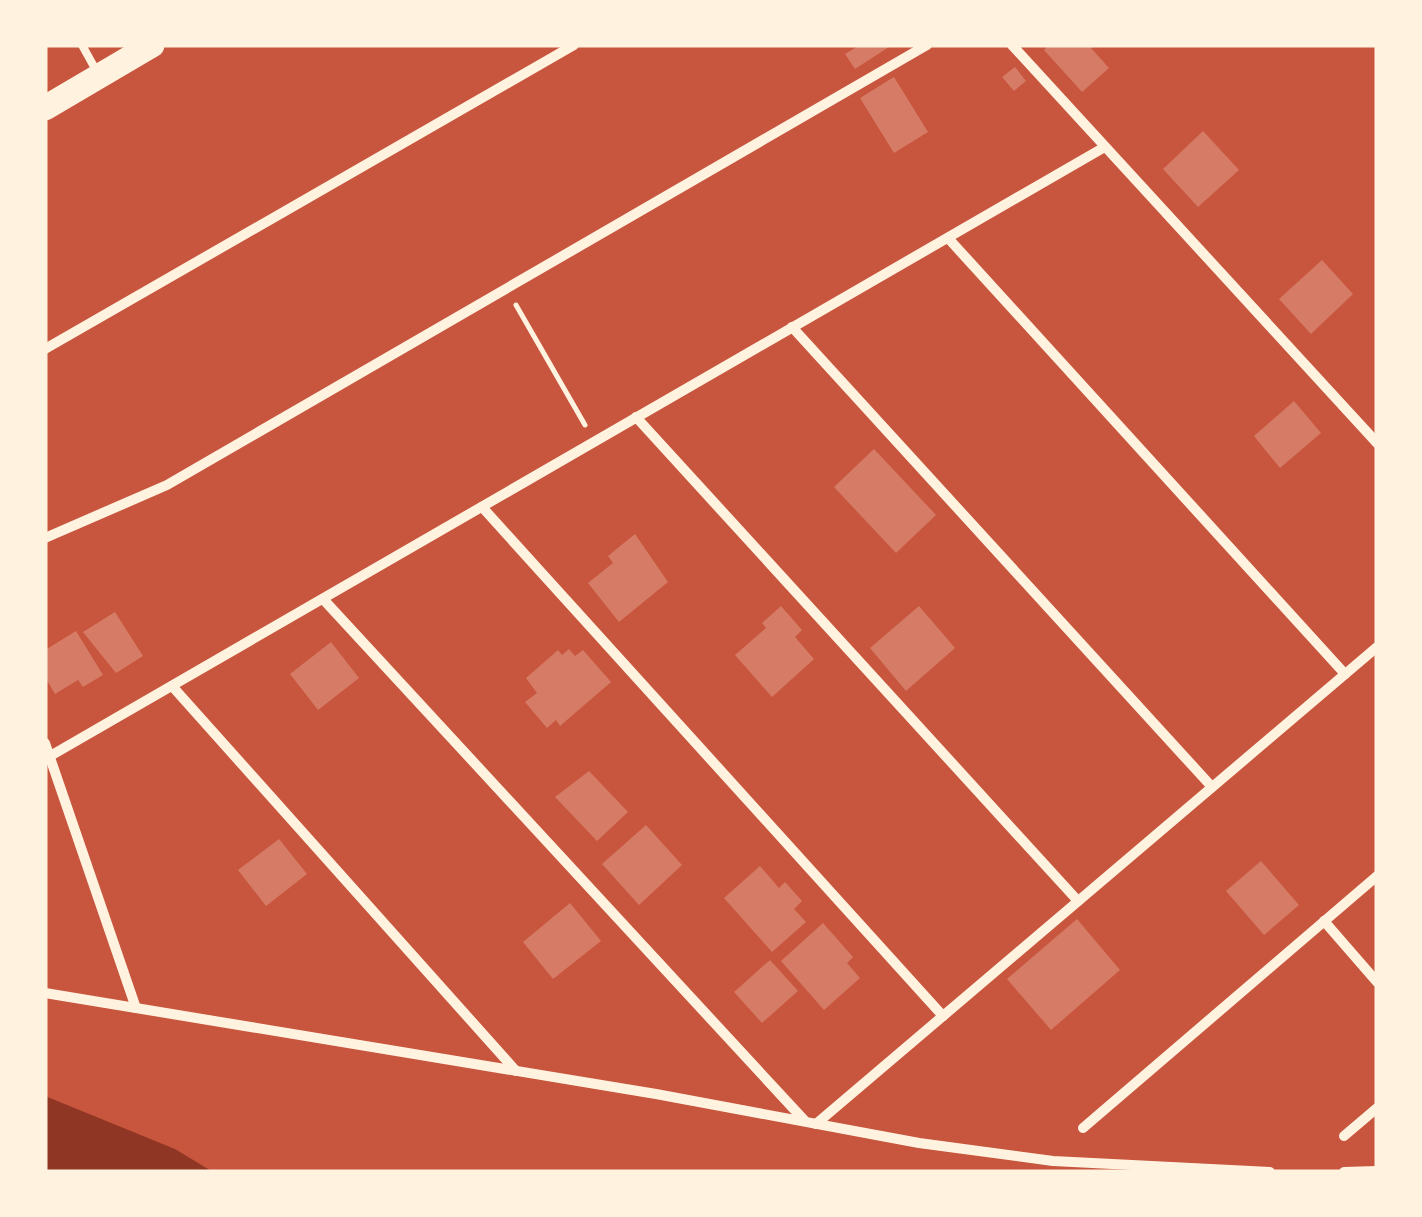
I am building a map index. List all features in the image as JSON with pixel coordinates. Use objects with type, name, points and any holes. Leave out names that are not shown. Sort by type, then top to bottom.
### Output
[{"type":"main road","points":[[45,108],[152,45]]},
{"type":"street","points":[[45,349],[574,45]]},
{"type":"street","points":[[45,538],[167,485],[927,45]]},
{"type":"street","points":[[1012,45],[1377,443]]},
{"type":"street","points":[[47,758],[1103,148]]},
{"type":"street","points":[[948,238],[1345,674]]},
{"type":"street","points":[[792,328],[1212,787]]},
{"type":"street","points":[[636,418],[1078,901]]},
{"type":"street","points":[[482,507],[943,1016]]},
{"type":"street","points":[[324,599],[811,1123]]},
{"type":"street","points":[[811,1123],[943,1016],[1377,647]]},
{"type":"street","points":[[172,686],[516,1071]]},
{"type":"street","points":[[45,743],[136,1008]]},
{"type":"street","points":[[1083,1128],[1377,876]]},
{"type":"street","points":[[1324,921],[1377,982]]},
{"type":"street","points":[[45,994],[1053,1161],[1270,1172]]},
{"type":"street","points":[[1344,1136],[1377,1108]]},
{"type":"street","points":[[1344,1172],[1377,1170]]},
{"type":"lane","points":[[82,45],[100,76]]},
{"type":"path","points":[[507,289],[595,442]]},
{"type":"shaded area","points":[[45,1096],[175,1149],[213,1172],[45,1172]]},
{"type":"building","points":[[860,45],[892,45],[855,69],[845,54]]},
{"type":"building","points":[[1049,45],[1094,45],[1091,48],[1109,68],[1082,92],[1044,50]]},
{"type":"building","points":[[1015,67],[1026,81],[1014,91],[1002,77]]},
{"type":"building","points":[[894,77],[928,132],[894,153],[860,98]]},
{"type":"building","points":[[1203,131],[1239,170],[1198,207],[1163,169]]},
{"type":"building","points":[[1322,260],[1353,294],[1311,334],[1279,299]]},
{"type":"building","points":[[1294,401],[1321,433],[1280,468],[1254,436]]},
{"type":"building","points":[[874,449],[936,515],[896,553],[834,487]]},
{"type":"building","points":[[635,534],[668,582],[619,622],[588,583],[613,563],[608,556]]},
{"type":"building","points":[[781,606],[802,630],[795,637],[814,659],[772,697],[735,655],[766,628],[762,623]]},
{"type":"building","points":[[919,606],[955,648],[906,691],[870,648]]},
{"type":"building","points":[[115,612],[143,656],[116,673],[83,632]]},
{"type":"building","points":[[76,631],[103,675],[83,687],[78,680],[55,694],[45,677],[45,650]]},
{"type":"building","points":[[331,642],[359,678],[318,710],[290,674]]},
{"type":"building","points":[[569,649],[575,656],[583,650],[611,682],[560,726],[556,720],[547,728],[525,702],[537,693],[526,678],[558,650],[562,655]]},
{"type":"building","points":[[589,771],[628,812],[597,841],[555,797]]},
{"type":"building","points":[[646,825],[682,865],[639,905],[602,864]]},
{"type":"building","points":[[279,839],[307,874],[266,906],[238,870]]},
{"type":"building","points":[[1261,861],[1299,905],[1264,935],[1226,891]]},
{"type":"building","points":[[760,866],[779,888],[785,882],[802,901],[794,909],[806,922],[772,952],[724,898]]},
{"type":"building","points":[[570,903],[601,941],[553,979],[523,942]]},
{"type":"building","points":[[1077,919],[1120,970],[1051,1030],[1007,979]]},
{"type":"building","points":[[823,923],[853,957],[847,963],[860,978],[824,1010],[781,961]]},
{"type":"building","points":[[770,960],[798,991],[762,1023],[734,992]]}]
